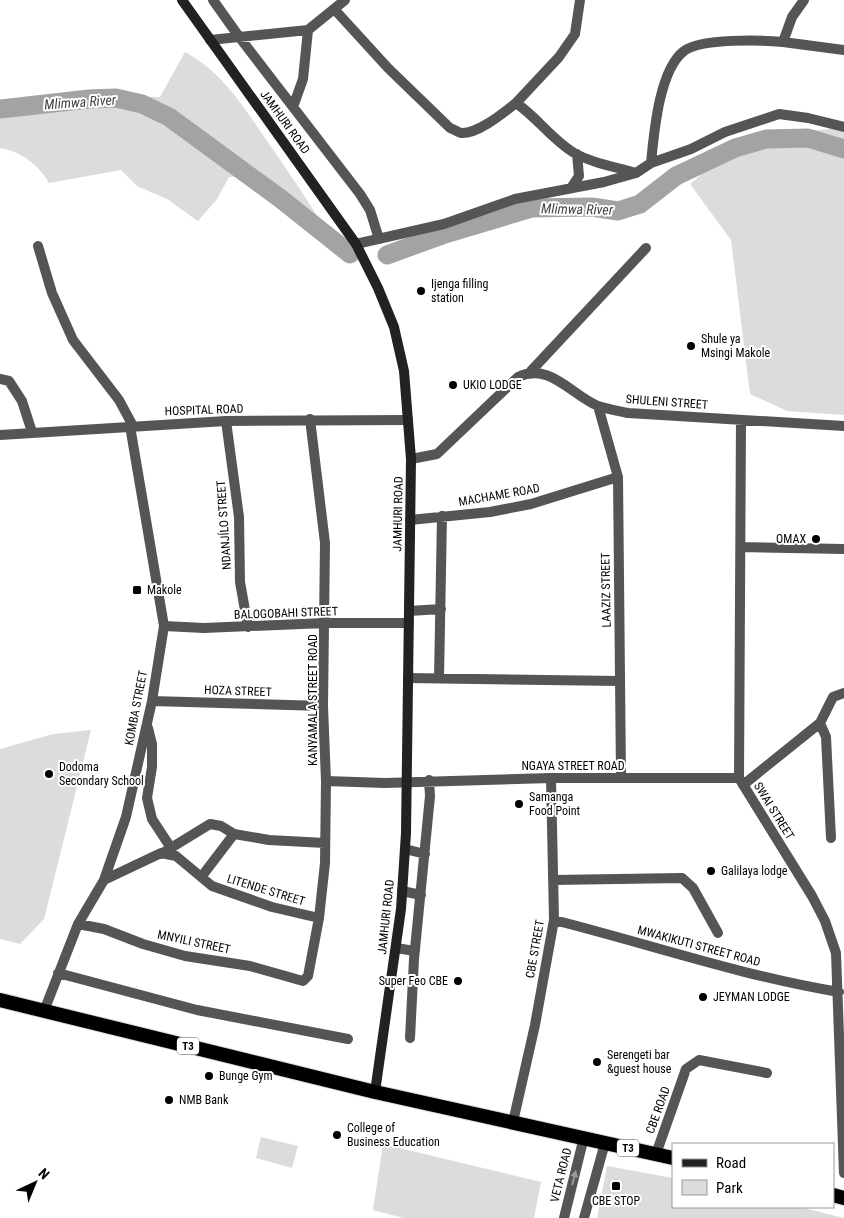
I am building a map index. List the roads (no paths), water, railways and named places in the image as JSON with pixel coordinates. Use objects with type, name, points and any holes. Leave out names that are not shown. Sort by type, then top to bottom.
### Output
[{"type":"highway","name":"T3","points":[[0,1000],[375,1092],[672,1158]]},
{"type":"main road","name":"JAMHURI ROAD","points":[[182,0],[356,244],[378,288],[394,327],[404,371],[411,459],[408,781],[402,891],[396,948],[375,1092]]},
{"type":"street","points":[[213,0],[360,194],[370,210],[378,239]]},
{"type":"street","points":[[210,40],[308,30],[346,0]]},
{"type":"street","points":[[335,10],[388,68],[450,128],[461,133],[489,123],[516,103],[559,57],[576,34],[580,0]]},
{"type":"street","points":[[783,42],[792,17],[804,0]]},
{"type":"street","points":[[293,108],[303,79],[308,30]]},
{"type":"street","points":[[651,163],[655,128],[664,88],[675,61],[684,52],[691,48],[710,44],[783,42],[844,50]]},
{"type":"street","points":[[516,103],[529,112],[559,141],[577,154],[636,173]]},
{"type":"street","points":[[356,244],[444,224],[515,199],[636,173],[651,163],[691,149],[726,132],[779,114],[808,118],[844,127]]},
{"type":"street","points":[[571,188],[579,176],[577,154]]},
{"type":"street","name":"KOMBA STREET","points":[[38,246],[52,293],[73,340],[119,400],[131,426],[164,626],[152,701],[126,817],[104,880],[78,924],[44,1011]]},
{"type":"street","points":[[411,459],[437,454],[518,376],[531,371],[646,248]]},
{"type":"street","name":"SHULENI STREET","points":[[531,371],[543,372],[598,406],[628,413],[844,426]]},
{"type":"street","points":[[0,379],[8,381],[22,400],[32,432]]},
{"type":"street","name":"LAAZIZ STREET","points":[[598,406],[618,476],[621,778]]},
{"type":"street","name":"HOSPITAL ROAD","points":[[0,435],[226,421],[310,419],[408,420]]},
{"type":"street","name":"KANYAMALA STREET ROAD","points":[[306,980],[319,918],[325,863],[326,781],[323,706],[325,543],[310,419]]},
{"type":"street","name":"SWAI STREET","points":[[740,420],[742,547],[741,782],[825,921],[836,953],[843,1098],[844,1173]]},
{"type":"street","name":"NDANJÍLO STREET","points":[[226,421],[239,518],[240,582],[248,627]]},
{"type":"street","name":"MACHAME ROAD","points":[[410,520],[490,512],[531,504],[618,476]]},
{"type":"street","points":[[440,678],[442,516]]},
{"type":"street","points":[[742,547],[844,550]]},
{"type":"street","points":[[409,611],[440,609]]},
{"type":"street","name":"BALOGOBAHI STREET","points":[[164,626],[248,627],[325,623],[409,622]]},
{"type":"street","points":[[408,678],[620,681]]},
{"type":"street","points":[[741,782],[820,723],[833,697],[844,692]]},
{"type":"street","name":"HOZA STREET","points":[[152,701],[323,706]]},
{"type":"street","points":[[820,723],[826,737],[832,838]]},
{"type":"street","points":[[147,724],[152,744],[152,767],[147,798],[152,819],[171,848]]},
{"type":"street","name":"CBE STREET","points":[[513,1122],[554,920],[551,778]]},
{"type":"street","name":"NGAYA STREET ROAD","points":[[326,781],[385,783],[429,780],[621,778],[741,782]]},
{"type":"street","points":[[410,1038],[415,952],[430,796],[429,780]]},
{"type":"street","points":[[104,880],[161,854],[210,824],[221,826],[234,834],[269,840],[325,843]]},
{"type":"street","points":[[202,876],[234,834]]},
{"type":"street","points":[[405,849],[425,854]]},
{"type":"street","name":"LITENDE STREET","points":[[161,854],[176,856],[212,886],[272,907],[319,918]]},
{"type":"street","points":[[553,880],[682,878],[692,888],[718,933]]},
{"type":"street","points":[[402,891],[421,895]]},
{"type":"street","name":"MWAKIKUTI STREET ROAD","points":[[554,920],[722,966],[799,985],[839,992]]},
{"type":"street","name":"MNYILI STREET","points":[[78,924],[104,929],[143,944],[185,956],[250,966],[288,978],[306,980]]},
{"type":"street","points":[[396,948],[415,952]]},
{"type":"street","points":[[58,973],[197,1010],[348,1039]]},
{"type":"street","name":"CBE ROAD","points":[[656,1154],[686,1069],[692,1064],[699,1060],[767,1074]]},
{"type":"street","name":"VETA ROAD","points":[[564,1218],[584,1137]]},
{"type":"street","points":[[584,1218],[606,1142]]},
{"type":"waterway","name":"Mlimwa River","points":[[0,109],[89,99],[116,98],[142,104],[169,117],[281,199],[350,254]]},
{"type":"waterway","name":"Mlimwa River","points":[[387,255],[442,235],[532,208],[592,207],[618,211],[640,204],[676,176],[735,148],[766,139],[808,138],[844,149]]},
{"type":"place","name":"Ijenga filling station","points":[[421,291]]},
{"type":"place","name":"Shule ya Msingi Makole","points":[[691,346]]},
{"type":"place","name":"UKIO LODGE","points":[[453,385]]},
{"type":"place","name":"OMAX","points":[[816,539]]},
{"type":"place","name":"Makole","points":[[137,590]]},
{"type":"place","name":"Dodoma Secondary School","points":[[49,774]]},
{"type":"place","name":"Samanga Food Point","points":[[519,804]]},
{"type":"place","name":"Galilaya lodge","points":[[711,871]]},
{"type":"place","name":"Super Feo CBE","points":[[458,981]]},
{"type":"place","name":"JEYMAN LODGE","points":[[703,997]]},
{"type":"place","name":"Serengeti bar &guest house","points":[[597,1062]]},
{"type":"place","name":"Bunge Gym","points":[[209,1076]]},
{"type":"place","name":"NMB Bank","points":[[169,1100]]},
{"type":"place","name":"College of Business Education","points":[[337,1135]]},
{"type":"place","name":"CBE STOP","points":[[616,1186]]}]
